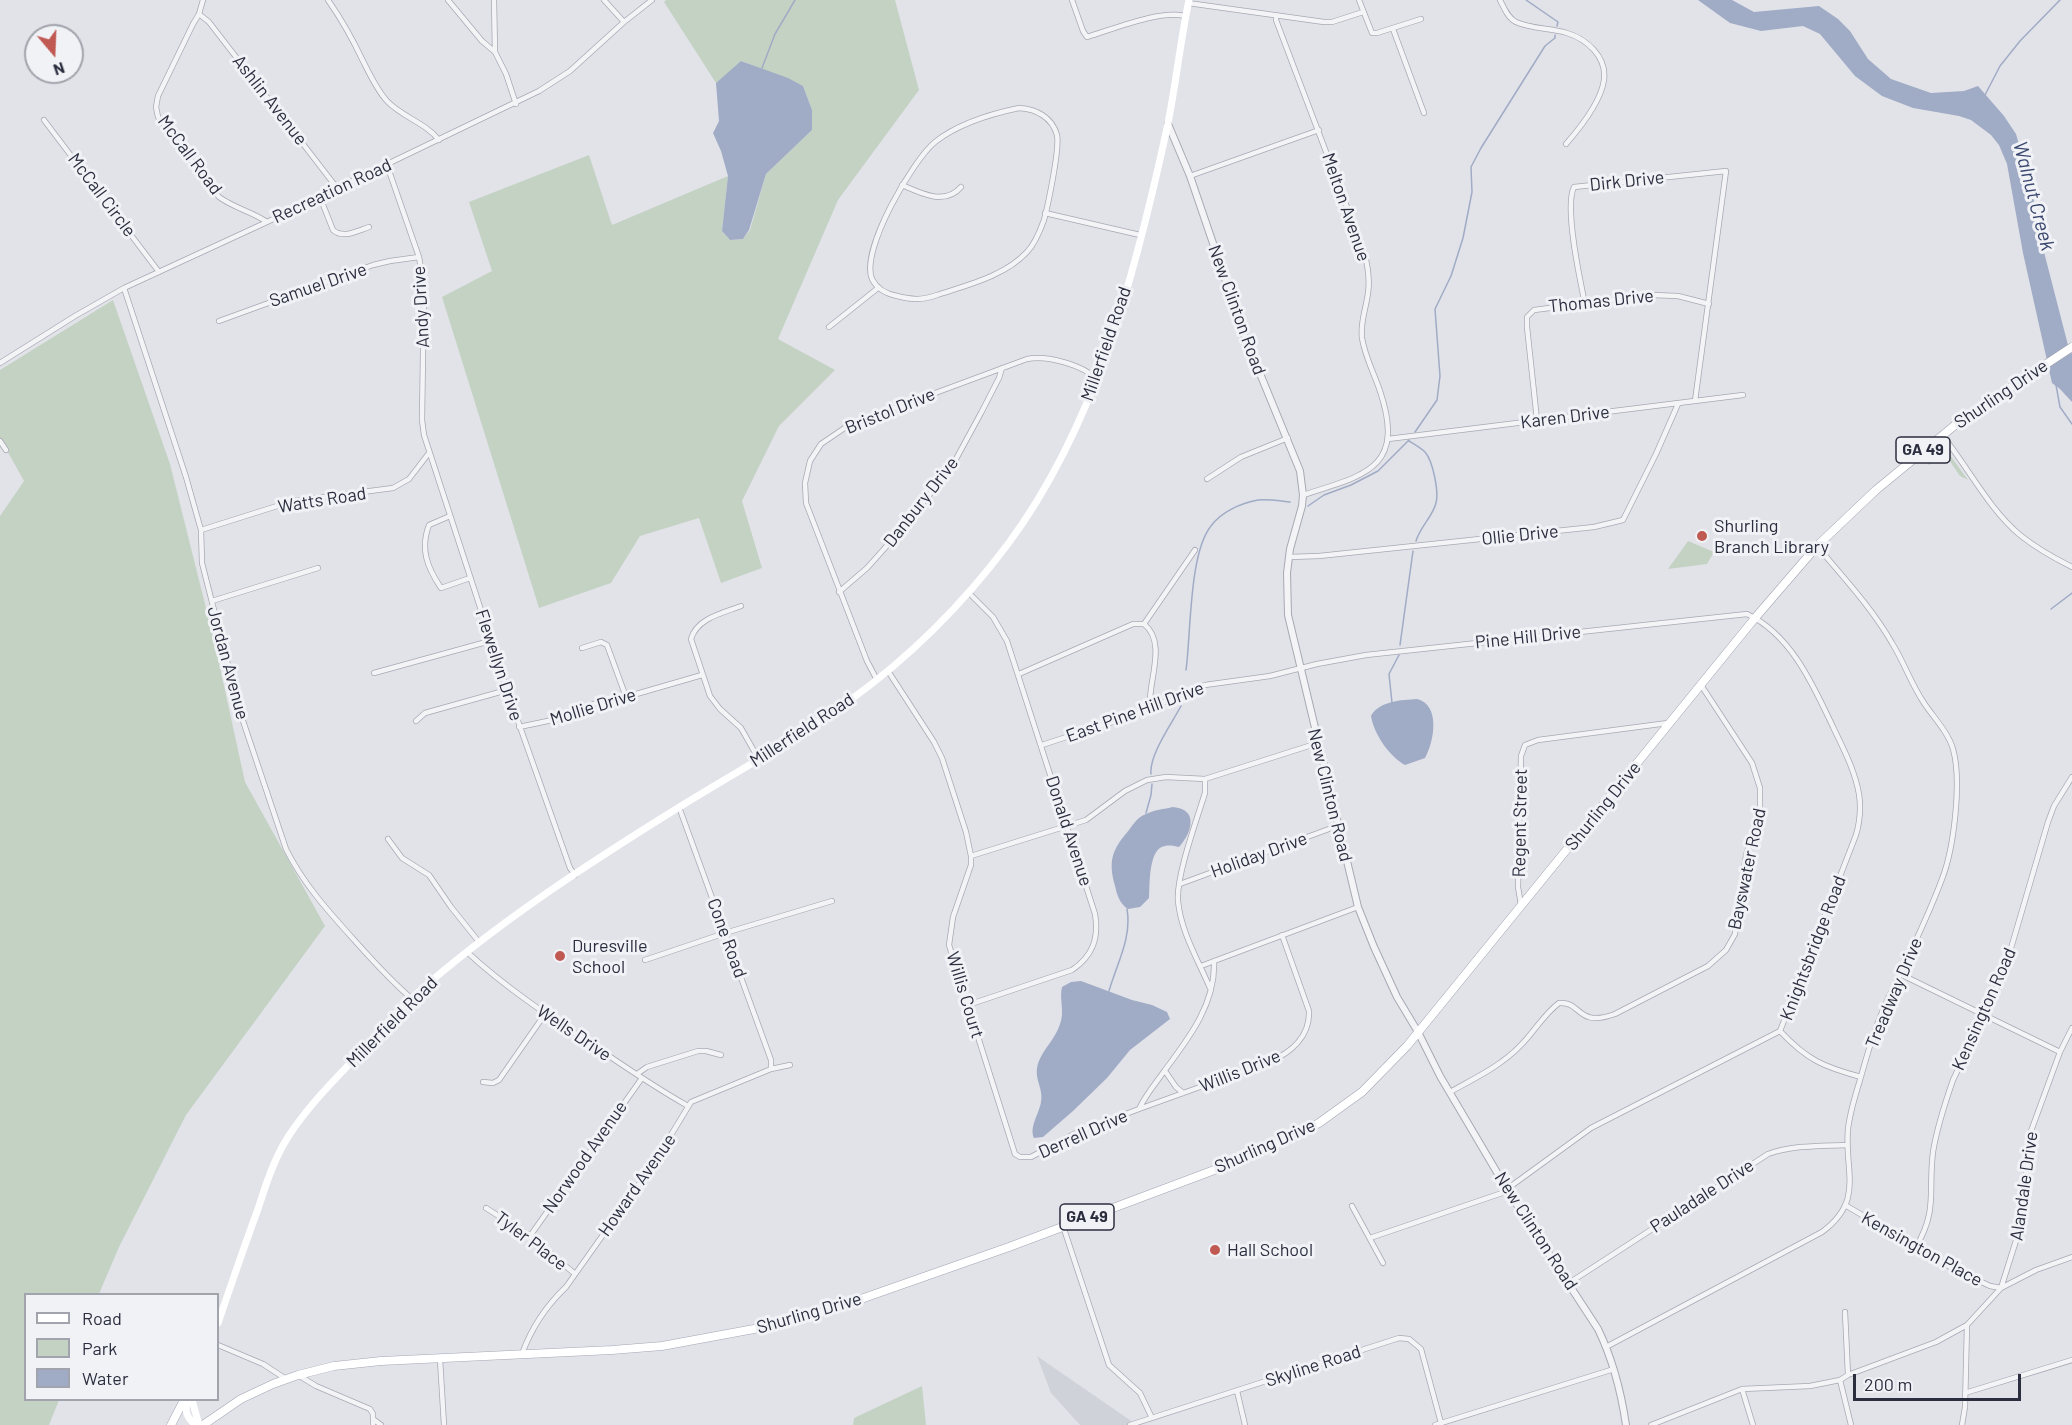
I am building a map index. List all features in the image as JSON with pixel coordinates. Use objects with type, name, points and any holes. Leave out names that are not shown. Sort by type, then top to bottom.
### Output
[{"type":"main road","name":"Millerfield Road","points":[[219,1320],[271,1171],[285,1142],[315,1101],[411,998],[479,942],[575,874],[679,807],[822,720],[877,680],[940,624],[969,593],[1009,542],[1038,500],[1064,452],[1097,380],[1118,320],[1167,124],[1189,1]]},
{"type":"main road","name":"Shurling Drive","points":[[200,1425],[241,1399],[286,1379],[351,1364],[662,1346],[754,1329],[821,1313],[1241,1160],[1319,1123],[1362,1092],[1395,1059],[1755,618],[1817,546],[1876,490],[1942,435],[2072,347]]},
{"type":"main road","points":[[171,1425],[187,1401]]},
{"type":"main road","points":[[188,1401],[200,1425]]},
{"type":"street","name":"McCall Road","points":[[203,0],[200,15],[192,24],[158,96],[156,107],[158,117],[219,197],[231,206],[257,215],[267,222]]},
{"type":"street","points":[[328,0],[342,20],[374,82],[386,100],[396,110],[440,140]]},
{"type":"street","points":[[448,0],[482,41],[495,52],[506,74],[516,104]]},
{"type":"street","points":[[494,0],[495,52]]},
{"type":"street","points":[[604,0],[624,22]]},
{"type":"street","name":"Recreation Road","points":[[0,363],[124,288],[539,92],[570,70],[652,0]]},
{"type":"street","points":[[1072,0],[1087,37],[1140,21],[1169,15],[1185,16]]},
{"type":"street","points":[[1359,0],[1372,33],[1393,29],[1420,19]]},
{"type":"street","points":[[1500,0],[1510,18],[1517,23],[1580,37],[1595,50],[1603,69],[1604,80],[1581,126],[1566,144]]},
{"type":"street","points":[[1189,1],[1315,21],[1332,22],[1363,12]]},
{"type":"street","name":"Ashlin Avenue","points":[[200,15],[223,39],[337,188]]},
{"type":"street","name":"Melton Avenue","points":[[1276,15],[1367,264],[1369,279],[1361,324],[1362,337],[1364,351],[1385,408],[1388,439]]},
{"type":"street","points":[[1393,29],[1424,113]]},
{"type":"street","points":[[1019,108],[1028,108],[1046,118],[1054,128],[1057,138],[1046,213],[1029,249],[1013,264],[1001,271],[930,298],[913,300],[890,294],[878,288],[872,279],[870,259],[875,241],[902,184],[933,144],[950,132],[980,118],[1019,108]]},
{"type":"street","name":"McCall Circle","points":[[44,120],[159,272]]},
{"type":"street","name":"New Clinton Road","points":[[1167,124],[1190,176],[1241,327],[1300,471],[1303,495],[1289,557],[1287,600],[1300,668],[1358,907],[1397,996],[1450,1092],[1508,1190],[1569,1282],[1606,1347],[1619,1385],[1626,1425]]},
{"type":"street","points":[[1190,176],[1319,130]]},
{"type":"street","name":"Andy Drive","points":[[387,165],[419,257],[424,286],[422,420],[429,453]]},
{"type":"street","name":"Dirk Drive","points":[[1585,304],[1572,225],[1571,196],[1574,187],[1726,171],[1709,304]]},
{"type":"street","points":[[902,184],[918,192],[943,197],[961,187]]},
{"type":"street","points":[[320,197],[333,230],[337,233],[344,235],[369,227]]},
{"type":"street","points":[[1046,213],[1140,235]]},
{"type":"street","name":"Samuel Drive","points":[[219,321],[373,266],[419,257]]},
{"type":"street","name":"Jordan Avenue","points":[[124,288],[186,477],[201,530],[202,563],[245,729],[276,825],[295,868],[310,890],[328,912],[411,998]]},
{"type":"street","points":[[829,327],[878,288]]},
{"type":"street","name":"Thomas Drive","points":[[1537,420],[1527,317],[1530,313],[1538,308],[1659,295],[1678,296],[1709,304]]},
{"type":"street","points":[[1695,401],[1709,304]]},
{"type":"street","name":"Bristol Drive","points":[[877,680],[867,661],[806,503],[806,472],[815,452],[827,439],[849,425],[1027,359],[1049,358],[1092,374],[1097,380]]},
{"type":"street","name":"Danbury Drive","points":[[839,591],[867,568],[950,470],[999,378],[1002,368]]},
{"type":"street","name":"Karen Drive","points":[[1388,439],[1743,395]]},
{"type":"street","name":"Ollie Drive","points":[[1289,557],[1319,556],[1594,527],[1623,519],[1678,404]]},
{"type":"street","points":[[1942,435],[2003,518],[2035,546],[2072,567]]},
{"type":"street","points":[[1208,479],[1241,457],[1288,438]]},
{"type":"street","points":[[1303,495],[1367,472],[1381,457],[1388,439]]},
{"type":"street","points":[[0,441],[6,450]]},
{"type":"street","name":"Flewellyn Drive","points":[[429,453],[519,728],[570,868],[575,874]]},
{"type":"street","name":"Watts Road","points":[[201,530],[293,501],[393,488],[409,479],[429,453]]},
{"type":"street","points":[[450,516],[429,525],[423,541],[427,561],[433,577],[441,588],[470,578]]},
{"type":"street","name":"Treadway Drive","points":[[1606,1347],[1822,1232],[1835,1221],[1845,1205],[1850,1190],[1847,1144],[1851,1112],[1861,1077],[1881,1015],[1943,877],[1950,852],[1956,801],[1955,757],[1949,739],[1913,685],[1892,642],[1817,546]]},
{"type":"street","points":[[1144,624],[1195,550]]},
{"type":"street","points":[[212,601],[318,568]]},
{"type":"street","name":"Donald Avenue","points":[[968,1005],[1068,972],[1081,963],[1091,951],[1097,932],[1095,914],[1007,641],[998,623],[969,593]]},
{"type":"street","points":[[741,606],[707,619],[693,632],[691,643],[715,704],[741,728],[758,758]]},
{"type":"street","name":"Pine Hill Drive","points":[[1300,668],[1416,648],[1731,615],[1747,614],[1755,618]]},
{"type":"street","name":"Knightsbridge Road","points":[[1370,1238],[1508,1190],[1591,1128],[1780,1031],[1856,835],[1860,808],[1857,786],[1850,765],[1816,691],[1791,651],[1755,618]]},
{"type":"street","points":[[1019,674],[1133,624],[1144,624],[1150,628],[1156,648],[1149,696],[1150,709]]},
{"type":"street","points":[[374,673],[490,640]]},
{"type":"street","points":[[582,648],[601,642],[607,645],[626,697]]},
{"type":"street","name":"East Pine Hill Drive","points":[[1042,746],[1150,709],[1176,695],[1205,686],[1270,676],[1300,668]]},
{"type":"street","name":"Willis Court","points":[[888,671],[942,758],[964,824],[971,856],[969,874],[952,917],[949,939],[951,954],[1011,1146],[1017,1155]]},
{"type":"street","name":"Mollie Drive","points":[[519,728],[562,718],[596,703],[626,697],[702,675]]},
{"type":"street","name":"Bayswater Road","points":[[1450,1092],[1503,1061],[1559,1003],[1565,1002],[1587,1017],[1601,1019],[1699,972],[1726,950],[1735,934],[1746,855],[1760,813],[1761,788],[1752,763],[1701,686]]},
{"type":"street","points":[[416,722],[425,713],[507,690]]},
{"type":"street","name":"Regent Street","points":[[1521,904],[1518,887],[1521,756],[1525,745],[1538,740],[1670,723]]},
{"type":"street","points":[[971,856],[1086,820],[1125,791],[1143,782],[1166,777],[1205,779],[1318,743]]},
{"type":"street","name":"Kensington Road","points":[[1916,1247],[1929,1221],[1932,1208],[1933,1152],[1946,1098],[2004,972],[2048,822],[2054,806],[2072,777]]},
{"type":"street","points":[[1205,779],[1205,793],[1179,884],[1178,897],[1182,920],[1210,989]]},
{"type":"street","name":"Cone Road","points":[[679,807],[771,1060],[771,1069]]},
{"type":"street","name":"Holiday Drive","points":[[1179,884],[1337,826]]},
{"type":"street","points":[[388,839],[402,858],[429,875],[479,942]]},
{"type":"street","points":[[645,960],[832,900]]},
{"type":"street","points":[[1201,966],[1358,907]]},
{"type":"street","name":"Willis Drive","points":[[1139,1109],[1277,1058],[1294,1046],[1308,1023],[1309,1011],[1282,935]]},
{"type":"street","name":"Wells Drive","points":[[467,952],[492,976],[545,1014],[688,1106]]},
{"type":"street","name":"Derrell Drive","points":[[1017,1155],[1032,1157],[1078,1132],[1139,1109],[1147,1093],[1165,1071],[1202,1014],[1214,979],[1214,961]]},
{"type":"street","points":[[1900,974],[2060,1052]]},
{"type":"street","points":[[483,1082],[494,1083],[499,1080],[545,1014]]},
{"type":"street","name":"Alandale Drive","points":[[1652,1425],[1742,1389],[1810,1386],[1840,1380],[1922,1348],[1966,1325],[2001,1288],[2020,1227],[2031,1131],[2060,1052],[2072,1028]]},
{"type":"street","points":[[1780,1031],[1806,1056],[1822,1066],[1861,1077]]},
{"type":"street","points":[[637,1074],[647,1067],[698,1051],[709,1051],[721,1055]]},
{"type":"street","points":[[688,1106],[695,1099],[771,1069],[790,1065]]},
{"type":"street","points":[[1165,1071],[1183,1093]]},
{"type":"street","name":"Norwood Avenue","points":[[530,1236],[642,1078]]},
{"type":"street","name":"Howard Avenue","points":[[522,1354],[532,1331],[553,1299],[566,1287],[654,1163],[688,1106]]},
{"type":"street","name":"Pauladale Drive","points":[[1569,1282],[1768,1154],[1781,1149],[1847,1144]]},
{"type":"street","name":"Kensington Place","points":[[1845,1205],[1978,1281],[2001,1288]]},
{"type":"street","points":[[1352,1206],[1383,1263]]},
{"type":"street","name":"Tyler Place","points":[[486,1208],[530,1236],[574,1274]]},
{"type":"street","points":[[1063,1226],[1109,1365],[1140,1393],[1152,1418]]},
{"type":"street","points":[[2001,1288],[2036,1270],[2072,1257]]},
{"type":"street","points":[[1845,1312],[1848,1375]]},
{"type":"street","points":[[1962,1425],[1965,1415],[1966,1325]]},
{"type":"street","name":"Skyline Road","points":[[1130,1425],[1400,1338],[1408,1339],[1421,1349],[1438,1424]]},
{"type":"street","points":[[219,1345],[263,1364],[286,1379]]},
{"type":"street","points":[[440,1359],[444,1425]]},
{"type":"street","points":[[1965,1393],[2072,1360]]},
{"type":"street","points":[[1438,1424],[1614,1369]]},
{"type":"street","points":[[298,1375],[316,1386],[370,1409],[373,1422],[381,1425]]},
{"type":"street","points":[[1840,1380],[1851,1425]]},
{"type":"street","points":[[1742,1389],[1753,1425]]},
{"type":"street","points":[[1237,1391],[1245,1425]]},
{"type":"shaded area","points":[[1037,1356],[1137,1425],[1080,1425],[1051,1393]]},
{"type":"green space","points":[[666,0],[895,0],[919,90],[838,200],[778,339],[835,370],[779,426],[742,501],[762,568],[721,583],[699,518],[640,536],[611,583],[539,608],[442,297],[492,271],[469,202],[589,155],[612,225],[728,176],[722,231],[730,240],[743,239],[750,230],[766,174],[812,130],[812,110],[803,86],[742,61],[716,83],[664,2]]},
{"type":"green space","points":[[113,300],[170,464],[214,640],[245,782],[325,926],[186,1115],[119,1247],[99,1293],[24,1293],[24,1401],[59,1401],[49,1425],[0,1425],[0,516],[24,481],[0,438],[0,370]]},
{"type":"green space","points":[[1944,447],[1968,480],[1960,476],[1945,454],[1929,465],[1925,462]]},
{"type":"green space","points":[[1688,541],[1714,552],[1707,564],[1668,569]]},
{"type":"green space","points":[[922,1386],[926,1425],[853,1425],[854,1418]]},
{"type":"water","points":[[1698,0],[1732,0],[1754,12],[1819,6],[1838,19],[1850,31],[1868,59],[1891,79],[1931,93],[1964,91],[1978,86],[2016,134],[2031,187],[2044,252],[2072,354],[2072,402],[2052,383],[2023,253],[2007,164],[1999,145],[1991,135],[1971,120],[1913,108],[1882,96],[1855,76],[1820,34],[1803,26],[1761,31],[1730,23]]},
{"type":"water","points":[[741,61],[788,78],[803,86],[812,110],[812,130],[766,174],[749,230],[743,239],[730,240],[722,231],[728,176],[713,133],[719,121],[716,83]]},
{"type":"water","points":[[1417,699],[1430,708],[1433,734],[1425,758],[1405,765],[1383,744],[1375,730],[1371,716],[1385,704]]},
{"type":"water","points":[[1173,807],[1187,812],[1191,822],[1190,829],[1179,847],[1165,846],[1159,848],[1155,853],[1151,868],[1149,898],[1140,907],[1128,909],[1119,899],[1113,877],[1112,862],[1115,850],[1141,817]]},
{"type":"water","points":[[1081,981],[1152,1005],[1167,1012],[1170,1019],[1130,1050],[1107,1078],[1073,1111],[1043,1137],[1034,1138],[1033,1125],[1041,1097],[1037,1067],[1060,1024],[1062,987],[1071,982]]},
{"type":"waterway","points":[[762,68],[775,34],[795,0]]},
{"type":"waterway","points":[[1526,0],[1558,22],[1557,26]]},
{"type":"waterway","points":[[1985,95],[2000,66],[2020,41],[2060,0]]},
{"type":"waterway","points":[[1415,432],[1437,400],[1440,376],[1435,309],[1451,276],[1463,238],[1472,192],[1471,167],[1545,46],[1555,38],[1555,35]]},
{"type":"waterway","points":[[2056,385],[2060,407],[2072,424]]},
{"type":"waterway","points":[[1308,506],[1324,495],[1351,485],[1378,471],[1409,440]]},
{"type":"waterway","points":[[1409,441],[1428,456],[1437,492],[1434,508],[1416,541]]},
{"type":"waterway","points":[[1186,670],[1195,574],[1204,538],[1211,526],[1226,512],[1245,503],[1258,500],[1290,502]]},
{"type":"waterway","points":[[1400,645],[1413,551]]},
{"type":"waterway","points":[[2051,609],[2072,593]]},
{"type":"waterway","points":[[1392,703],[1389,674],[1399,655]]},
{"type":"waterway","points":[[1151,774],[1151,766],[1157,749],[1181,706]]},
{"type":"waterway","points":[[1146,813],[1152,784]]},
{"type":"waterway","points":[[1109,991],[1126,940],[1127,909]]},
{"type":"place","name":"Shurling Branch Library","points":[[1702,536]]},
{"type":"place","name":"Duresville School","points":[[560,956]]},
{"type":"place","name":"Hall School","points":[[1215,1250]]},
{"type":"water label","name":"Walnut Creek","points":[[2034,196]]}]
